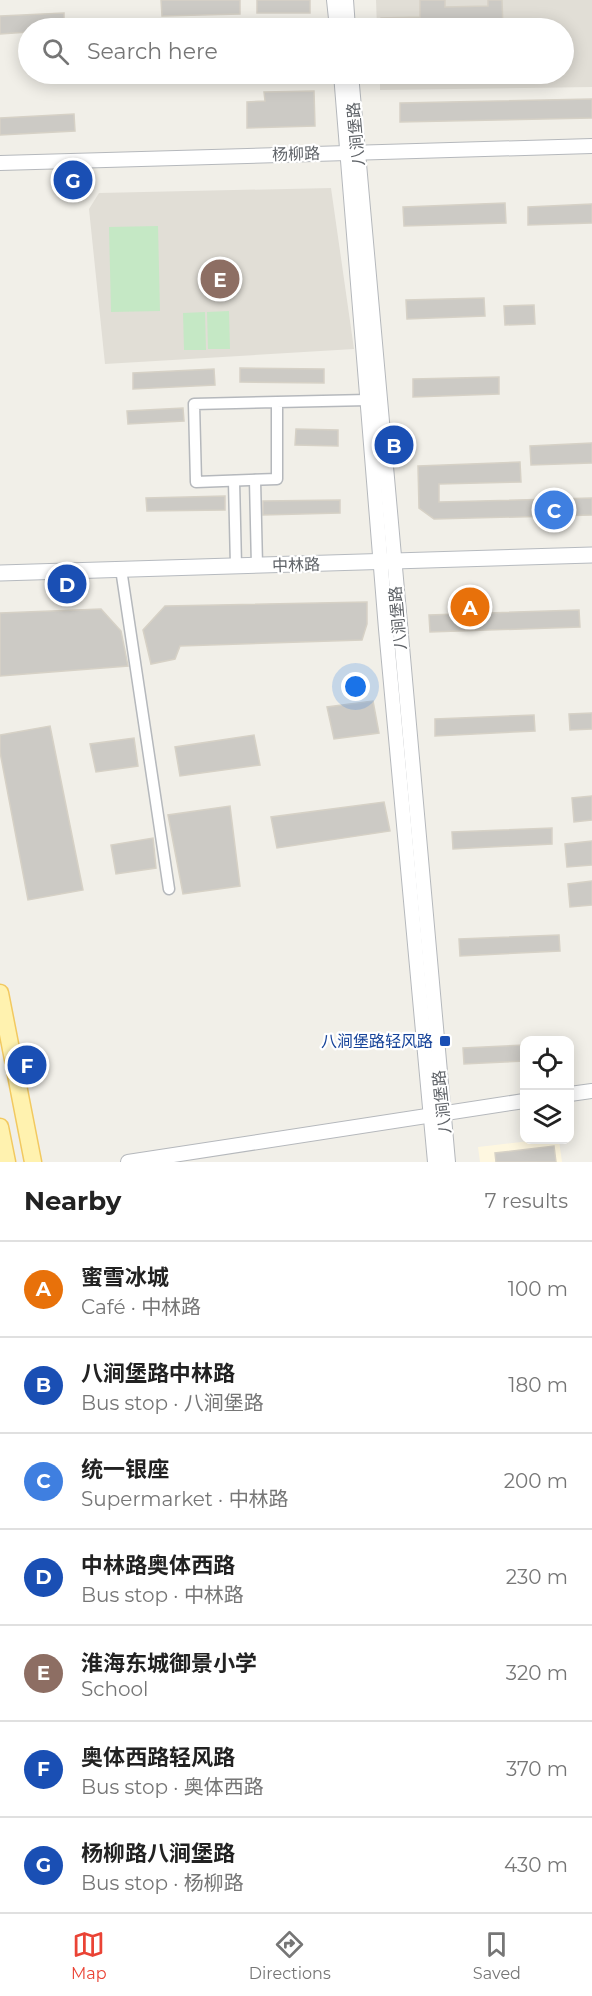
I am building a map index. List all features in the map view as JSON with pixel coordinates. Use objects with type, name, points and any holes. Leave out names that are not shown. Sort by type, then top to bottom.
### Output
[{"type":"main road","name":"中林路","points":[[0,573],[592,555]]},
{"type":"main road","points":[[0,993],[33,1162]]},
{"type":"main road","points":[[0,1127],[7,1162]]},
{"type":"street","points":[[334,0],[336,18]]},
{"type":"street","points":[[346,0],[347,18]]},
{"type":"street","name":"八涧堡路","points":[[343,84],[353,152],[436,1114],[435,1162]]},
{"type":"street","name":"八涧堡路","points":[[351,84],[353,152],[368,400],[387,562]]},
{"type":"street","name":"杨柳路","points":[[0,163],[592,146]]},
{"type":"street","points":[[277,403],[277,479],[196,482],[194,404],[368,400]]},
{"type":"street","points":[[255,480],[257,566]]},
{"type":"street","points":[[234,481],[236,566]]},
{"type":"street","points":[[121,569],[169,889]]},
{"type":"street","points":[[574,1093],[592,1091]]},
{"type":"street","points":[[128,1162],[520,1102]]},
{"type":"street","name":"八涧堡路","points":[[436,1114],[448,1162]]},
{"type":"shaded area","points":[[376,0],[592,0],[592,87],[380,90],[380,84],[574,84],[574,18],[377,18]]},
{"type":"shaded area","points":[[331,188],[354,349],[105,364],[89,209],[99,193]]},
{"type":"shaded area","points":[[520,1142],[520,1144],[560,1144],[562,1162],[480,1162],[478,1147]]},
{"type":"green space","points":[[158,226],[160,311],[111,312],[109,227]]},
{"type":"green space","points":[[229,311],[230,349],[208,349],[207,312]]},
{"type":"green space","points":[[205,312],[206,350],[184,350],[183,313]]},
{"type":"building","points":[[161,0],[240,0],[240,14],[162,16]]},
{"type":"building","points":[[257,0],[310,0],[310,13],[257,13]]},
{"type":"building","points":[[420,0],[445,0],[445,7],[488,6],[488,0],[502,0],[503,18],[381,18],[420,17]]},
{"type":"building","points":[[64,13],[64,18],[18,18],[18,33],[0,34],[0,16]]},
{"type":"building","points":[[314,91],[315,126],[247,128],[247,102],[265,101],[264,92]]},
{"type":"building","points":[[592,99],[592,118],[400,122],[400,103]]},
{"type":"building","points":[[74,114],[75,131],[0,135],[0,118]]},
{"type":"building","points":[[505,203],[506,223],[404,226],[403,207]]},
{"type":"building","points":[[592,204],[592,223],[528,225],[528,207]]},
{"type":"building","points":[[484,298],[485,316],[407,319],[406,300]]},
{"type":"building","points":[[534,305],[535,324],[505,325],[504,306]]},
{"type":"building","points":[[240,368],[324,369],[324,383],[240,382]]},
{"type":"building","points":[[214,369],[215,385],[133,389],[133,373]]},
{"type":"building","points":[[499,377],[499,394],[413,397],[413,379]]},
{"type":"building","points":[[183,408],[184,421],[128,424],[127,411]]},
{"type":"building","points":[[296,429],[338,430],[338,446],[295,445]]},
{"type":"building","points":[[592,443],[592,463],[531,465],[530,446]]},
{"type":"building","points":[[520,462],[521,482],[439,484],[439,502],[592,498],[592,515],[434,519],[419,508],[418,466]]},
{"type":"building","points":[[225,496],[225,510],[147,511],[146,498]]},
{"type":"building","points":[[340,500],[340,513],[263,515],[263,501]]},
{"type":"building","points":[[367,602],[367,624],[362,640],[180,646],[175,659],[151,664],[143,630],[165,606]]},
{"type":"building","points":[[101,609],[121,631],[128,666],[0,676],[0,613]]},
{"type":"building","points":[[579,610],[580,627],[430,632],[429,615]]},
{"type":"building","points":[[373,701],[379,733],[334,739],[327,707]]},
{"type":"building","points":[[592,713],[592,729],[570,730],[569,714]]},
{"type":"building","points":[[534,715],[535,731],[435,736],[435,719]]},
{"type":"building","points":[[50,726],[83,890],[28,900],[0,752],[0,735]]},
{"type":"building","points":[[254,735],[260,765],[180,776],[175,747]]},
{"type":"building","points":[[134,738],[138,766],[96,772],[90,744]]},
{"type":"building","points":[[592,796],[592,820],[574,822],[572,798]]},
{"type":"building","points":[[384,802],[390,831],[277,848],[271,817]]},
{"type":"building","points":[[230,806],[240,886],[183,894],[168,815]]},
{"type":"building","points":[[552,828],[552,844],[453,849],[452,832]]},
{"type":"building","points":[[153,838],[156,868],[116,874],[111,845]]},
{"type":"building","points":[[592,841],[592,865],[567,867],[565,844]]},
{"type":"building","points":[[592,881],[592,905],[570,907],[568,884]]},
{"type":"building","points":[[559,935],[560,951],[460,956],[459,939]]},
{"type":"building","points":[[520,1045],[520,1061],[464,1064],[463,1048]]},
{"type":"building","points":[[554,1146],[556,1162],[496,1162],[495,1153]]},
{"type":"place","name":"杨柳路八涧堡路","points":[[73,180]]},
{"type":"place","name":"淮海东城御景小学","points":[[220,279]]},
{"type":"place","name":"八涧堡路中林路","points":[[394,445]]},
{"type":"place","name":"统一银座","points":[[554,510]]},
{"type":"place","name":"中林路奥体西路","points":[[67,584]]},
{"type":"place","name":"蜜雪冰城","points":[[470,607]]},
{"type":"place","name":"八涧堡路轻风路","points":[[445,1041]]},
{"type":"place","name":"奥体西路轻风路","points":[[27,1065]]}]
